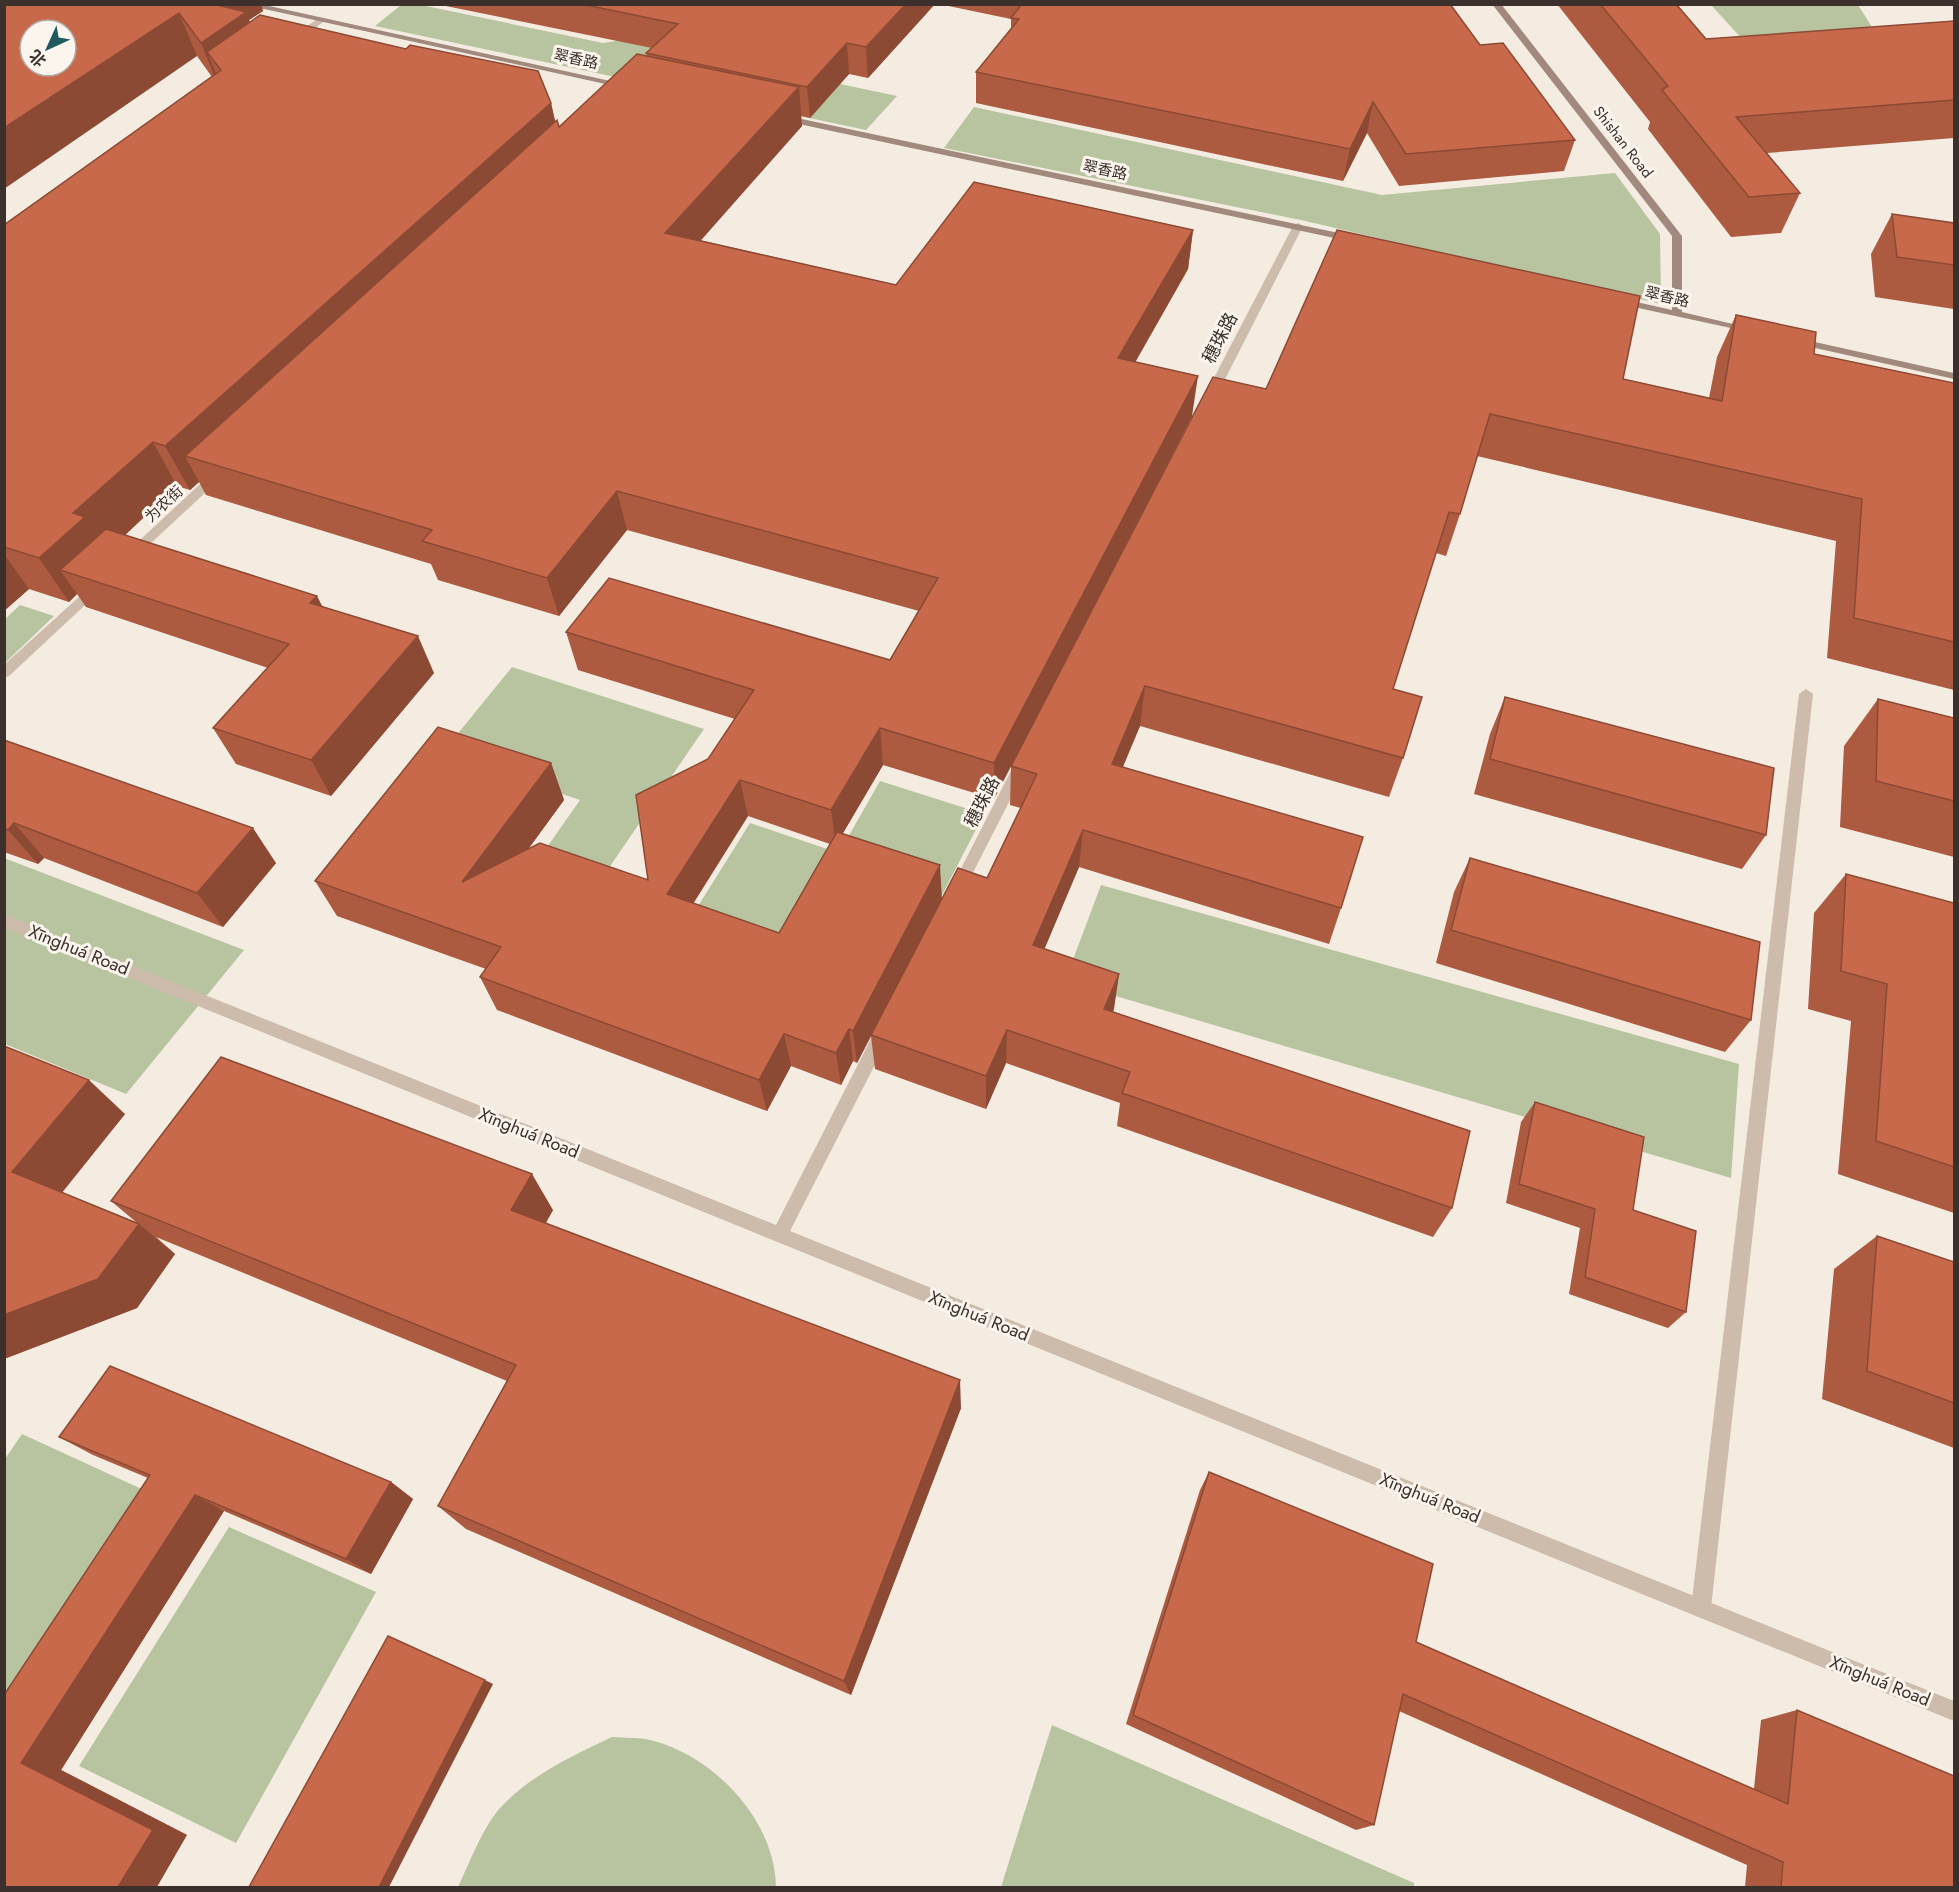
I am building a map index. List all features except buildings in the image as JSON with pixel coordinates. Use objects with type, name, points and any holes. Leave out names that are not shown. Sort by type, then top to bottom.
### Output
[{"type":"main road","name":"翠香路","points":[[246,4],[630,91]]},
{"type":"main road","name":"Shishan Road","points":[[1496,4],[1677,236],[1677,315]]},
{"type":"main road","name":"翠香路","points":[[771,116],[1367,242]]},
{"type":"main road","name":"翠香路","points":[[1608,299],[1758,333]]},
{"type":"main road","points":[[1781,338],[1954,376]]},
{"type":"street","points":[[284,46],[320,20]]},
{"type":"street","name":"穗珠路","points":[[1205,406],[1298,226]]},
{"type":"street","name":"为农街","points":[[122,563],[224,469]]},
{"type":"street","points":[[4,673],[106,579]]},
{"type":"street","points":[[1701,1608],[1806,694]]},
{"type":"street","name":"穗珠路","points":[[953,897],[1028,751]]},
{"type":"street","name":"Xīnghuá Road","points":[[4,920],[1954,1711]]},
{"type":"street","points":[[780,1234],[888,1023]]},
{"type":"green space","points":[[401,5],[421,5],[603,43],[627,39],[897,96],[866,130],[375,26]]},
{"type":"green space","points":[[1711,5],[1858,5],[1890,55],[1766,65]]},
{"type":"green space","points":[[974,107],[1382,195],[1615,173],[1660,234],[1661,304],[1301,220],[944,148]]},
{"type":"green space","points":[[20,605],[54,616],[5,663],[5,619]]},
{"type":"green space","points":[[512,667],[704,729],[604,875],[543,853],[580,800],[442,753]]},
{"type":"green space","points":[[880,781],[984,814],[942,895],[840,860],[781,961],[685,927],[750,823],[839,853]]},
{"type":"green space","points":[[4,858],[244,950],[126,1094],[5,1044]]},
{"type":"green space","points":[[1101,885],[1739,1064],[1731,1178],[1065,981]]},
{"type":"green space","points":[[22,1434],[159,1497],[5,1729],[5,1459]]},
{"type":"green space","points":[[229,1527],[376,1592],[236,1843],[79,1766]]},
{"type":"green space","points":[[1052,1725],[1414,1883],[1414,1887],[1001,1887]]},
{"type":"green space","points":[[612,1737],[649,1740],[677,1749],[720,1777],[753,1816],[765,1839],[773,1862],[776,1887],[458,1887],[483,1833],[495,1814],[513,1795],[540,1775]]}]
